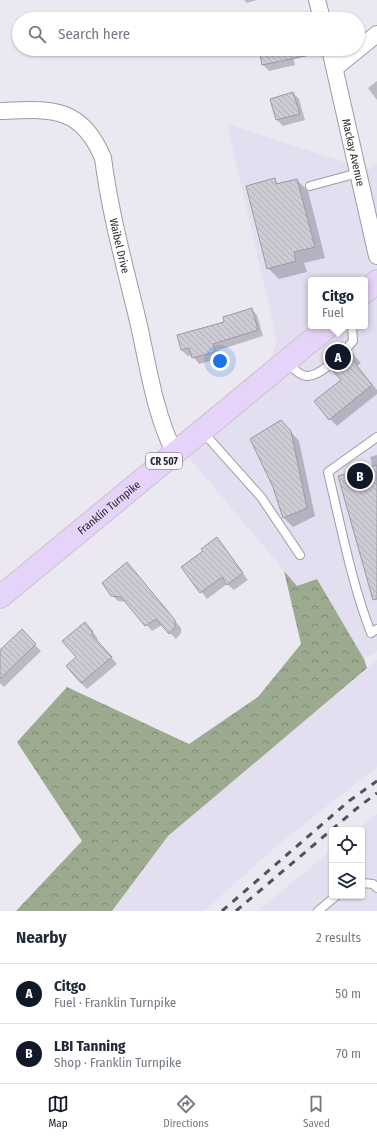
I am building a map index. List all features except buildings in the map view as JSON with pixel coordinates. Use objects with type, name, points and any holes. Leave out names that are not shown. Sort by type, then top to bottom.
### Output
[{"type":"main road","points":[[368,289],[377,281]]},
{"type":"main road","name":"Franklin Turnpike","points":[[0,597],[174,452],[288,361],[325,329]]},
{"type":"street","points":[[318,0],[321,12]]},
{"type":"street","points":[[365,44],[377,34]]},
{"type":"street","name":"Mackay Avenue","points":[[332,56],[377,256]]},
{"type":"street","points":[[335,68],[350,56]]},
{"type":"street","name":"Waibel Drive","points":[[0,111],[44,109],[59,112],[74,119],[86,129],[96,142],[103,158],[125,274],[154,395],[164,432],[174,452]]},
{"type":"lane","points":[[310,186],[358,173]]},
{"type":"lane","points":[[347,348],[352,341],[352,329]]},
{"type":"lane","points":[[288,361],[297,373],[302,376],[318,374],[328,366]]},
{"type":"lane","points":[[202,430],[261,497],[300,555]]},
{"type":"lane","points":[[377,437],[328,472],[348,557],[365,616],[371,633],[377,629]]},
{"type":"lane","points":[[365,883],[373,884],[377,888]]},
{"type":"lane","points":[[318,911],[332,899]]},
{"type":"shaded area","points":[[227,124],[369,170],[377,163],[377,651],[364,659],[317,579],[297,586],[176,442],[265,372],[277,341]]},
{"type":"shaded area","points":[[377,660],[377,767],[281,842],[204,911],[112,911],[168,836],[276,741]]},
{"type":"shaded area","points":[[377,814],[377,911],[258,911],[329,852],[329,899],[365,899],[365,827],[361,827]]},
{"type":"green space","points":[[284,571],[297,586],[317,579],[364,659],[367,668],[168,836],[112,911],[16,911],[82,841],[17,742],[67,687],[189,744],[258,697],[301,644]]},
{"type":"railway","points":[[222,911],[349,801],[377,781]]},
{"type":"railway","points":[[236,911],[356,809],[377,793]]},
{"type":"place","name":"Citgo","points":[[338,357]]},
{"type":"place","name":"LBI Tanning","points":[[360,476]]}]
